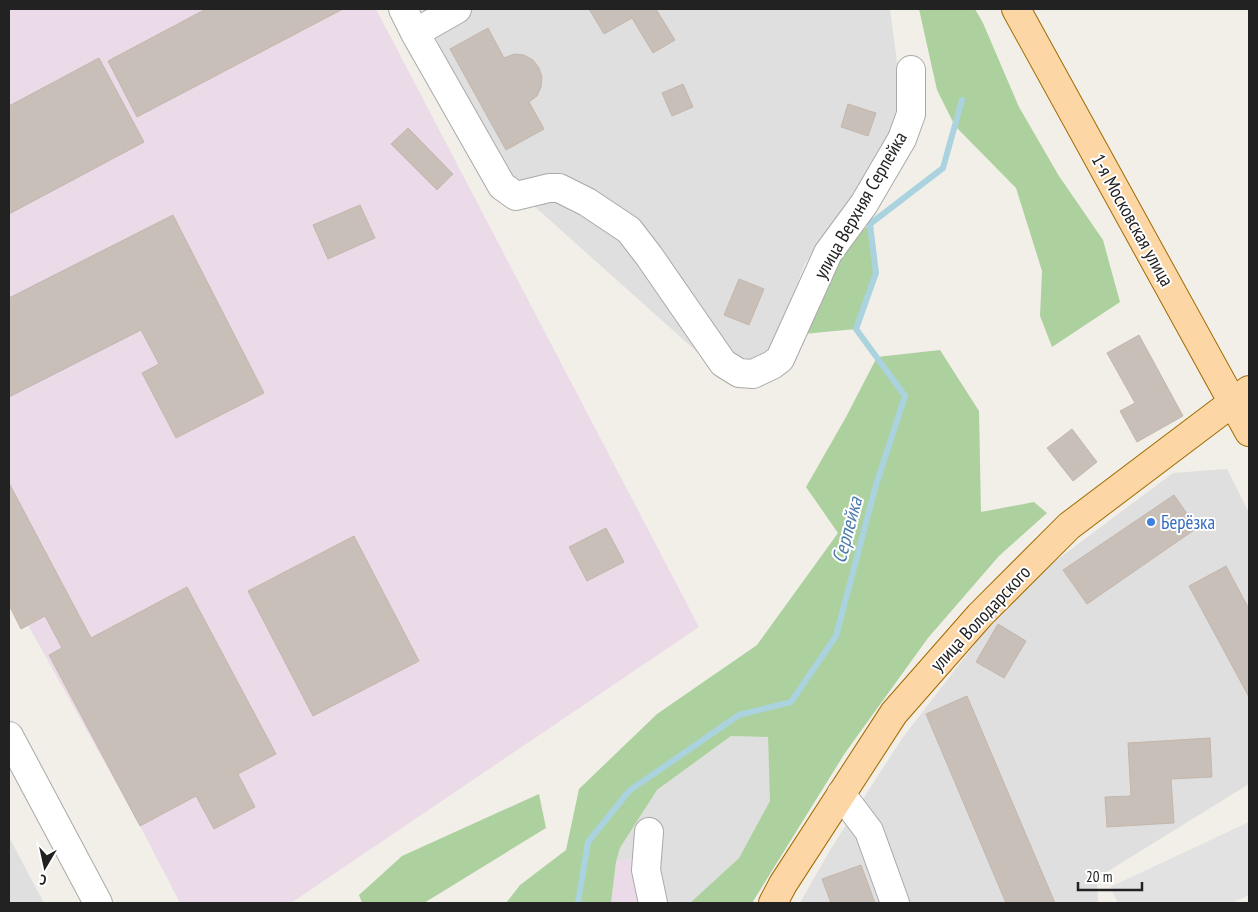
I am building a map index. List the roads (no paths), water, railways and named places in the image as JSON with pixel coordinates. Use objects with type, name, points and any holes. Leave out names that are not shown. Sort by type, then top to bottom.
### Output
[{"type":"main road","name":"1-я Московская улица","points":[[1016,9],[1241,396],[1249,432]]},
{"type":"main road","name":"улица Володарского","points":[[773,903],[783,884],[894,713],[980,615],[1069,526],[1241,396]]},
{"type":"street","points":[[403,9],[415,33],[457,9]]},
{"type":"street","name":"улица Верхняя Серпейка","points":[[415,33],[502,186],[516,196],[550,188],[559,188],[587,202],[629,230],[723,363],[739,372],[753,374],[772,366],[780,358],[828,253],[864,204],[902,138],[911,114],[911,70]]},
{"type":"street","points":[[9,736],[98,903]]},
{"type":"street","points":[[841,794],[869,830],[895,903]]},
{"type":"street","points":[[649,832],[646,870],[653,903]]},
{"type":"waterway","name":"Серпейка","points":[[578,903],[588,842],[629,791],[739,715],[791,702],[836,636],[876,485],[905,396],[856,329],[876,273],[870,224],[943,168],[962,100]]},
{"type":"place","name":"Берёзка","points":[[1151,522]]}]
